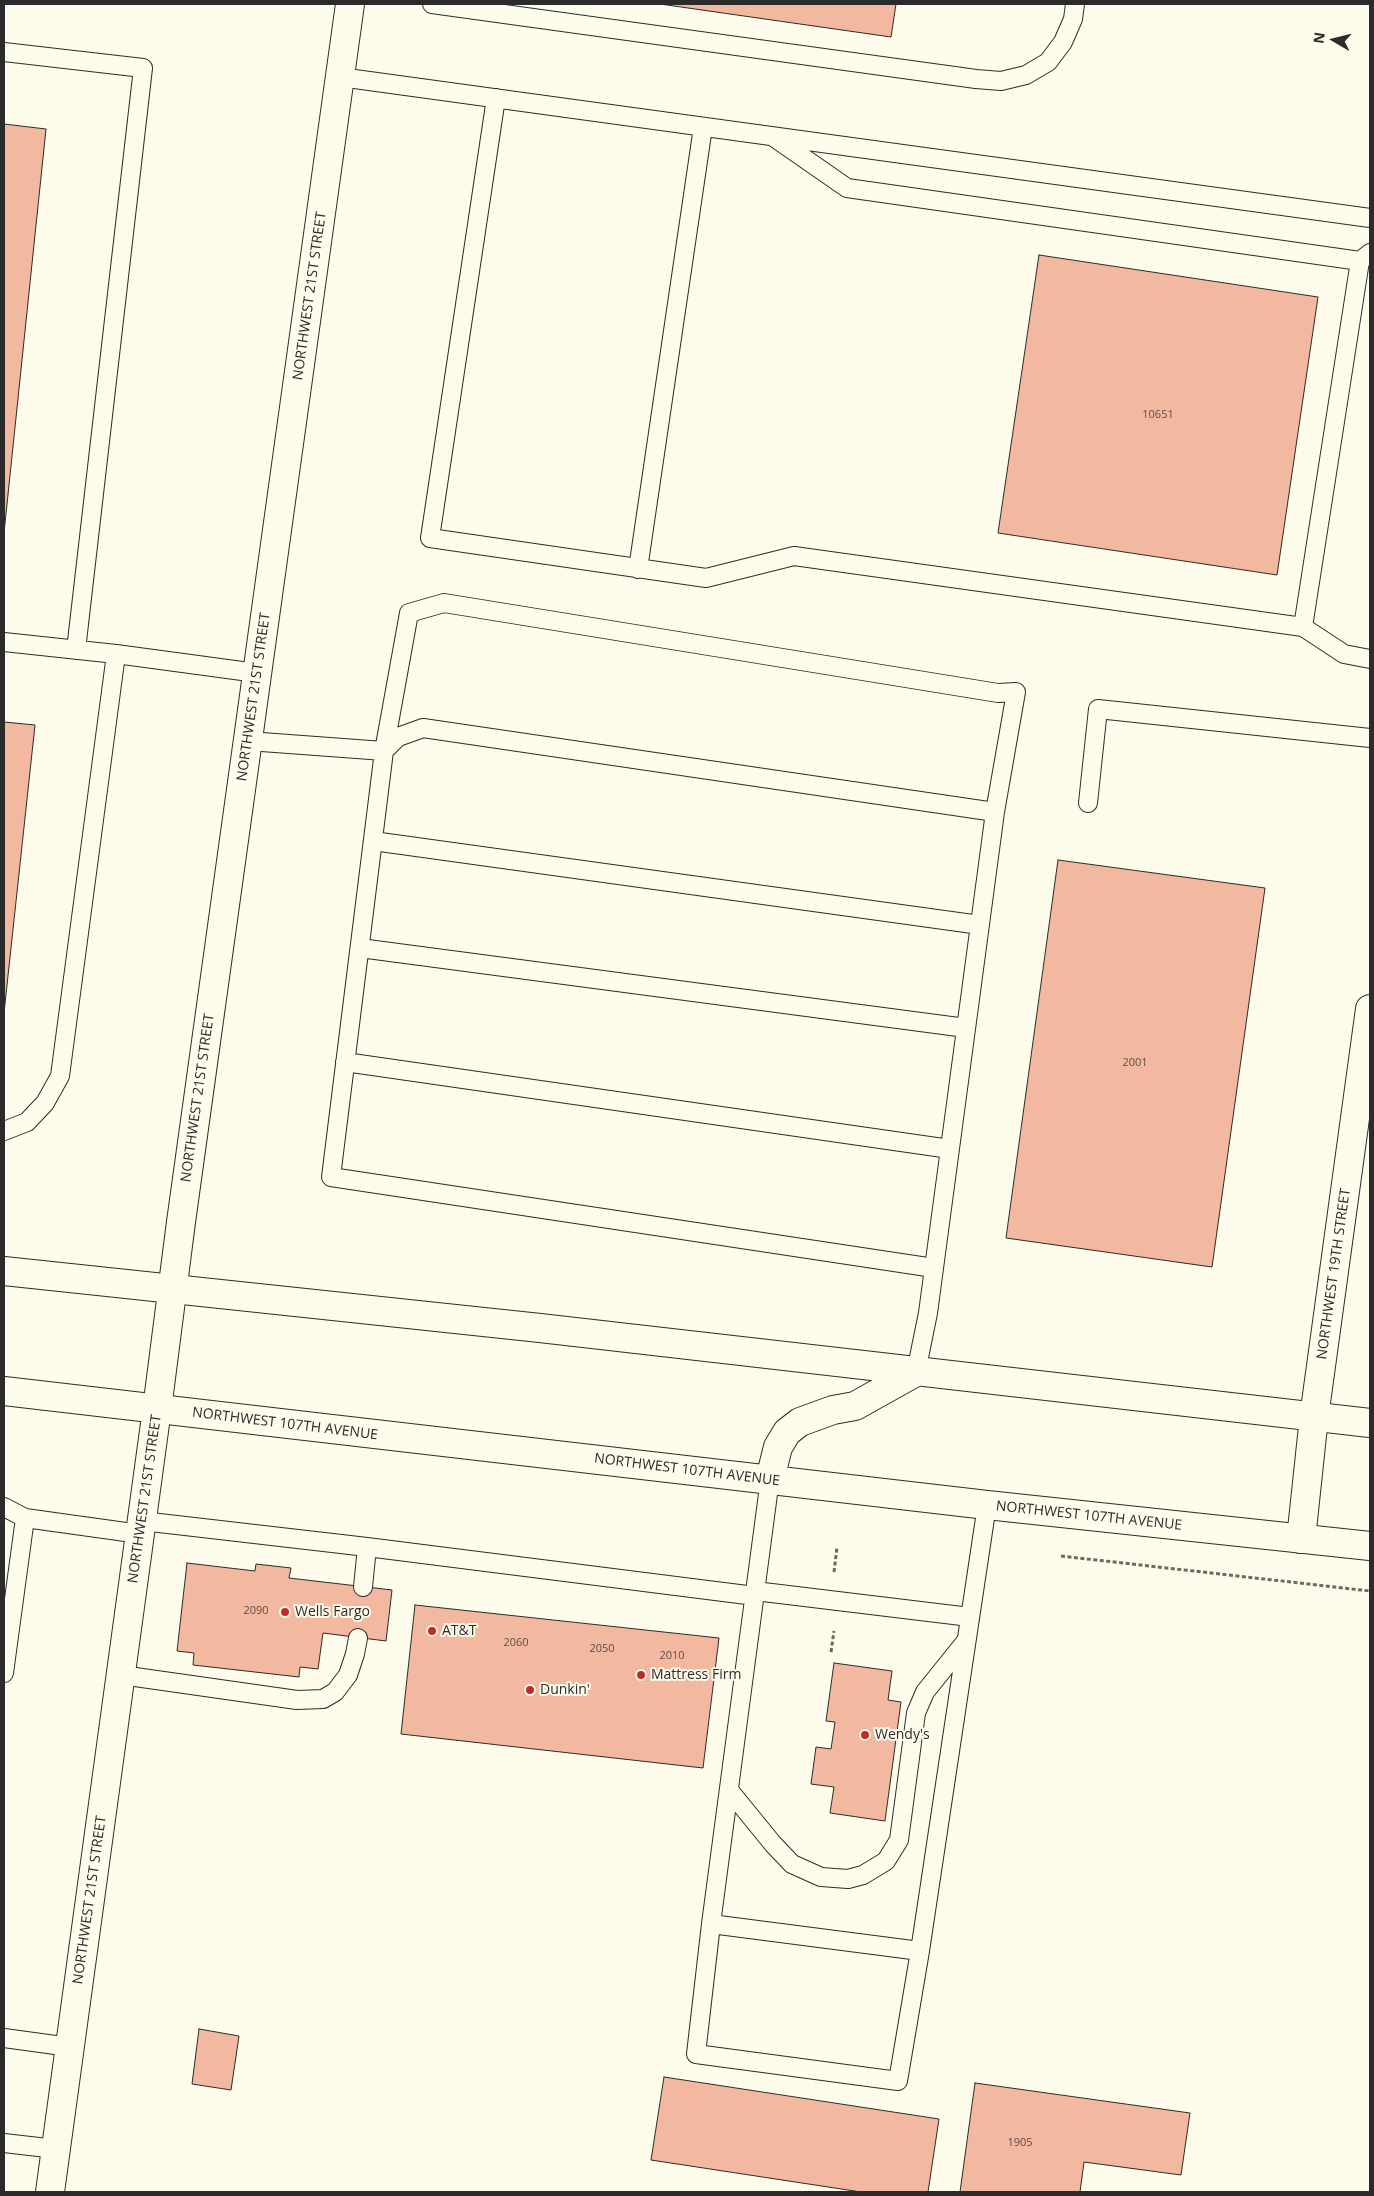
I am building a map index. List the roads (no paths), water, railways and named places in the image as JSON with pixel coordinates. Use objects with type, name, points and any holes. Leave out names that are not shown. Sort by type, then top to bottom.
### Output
[{"type":"main road","name":"NORTHWEST 21ST STREET","points":[[50,2192],[158,1409],[172,1288],[350,4]]},
{"type":"main road","name":"NORTHWEST 19TH STREET","points":[[1300,1538],[1314,1417],[1370,1009]]},
{"type":"main road","points":[[4,1271],[540,1328],[1370,1423]]},
{"type":"main road","points":[[770,1480],[778,1447],[787,1432],[800,1422],[833,1410],[855,1406],[916,1372]]},
{"type":"main road","name":"NORTHWEST 107TH AVENUE","points":[[4,1391],[987,1505],[1370,1546]]},
{"type":"lane","points":[[432,4],[509,9],[1001,81],[1026,75],[1048,62],[1064,42],[1073,19],[1075,4]]},
{"type":"lane","points":[[4,52],[143,68],[76,650]]},
{"type":"lane","points":[[340,77],[1370,218]]},
{"type":"lane","points":[[496,98],[430,538],[706,578],[794,556],[1303,627],[1344,654],[1370,659]]},
{"type":"lane","points":[[638,569],[703,127]]},
{"type":"lane","points":[[772,136],[847,188],[1365,257],[1303,627]]},
{"type":"lane","points":[[916,1372],[934,1268],[996,812],[1016,692],[989,692],[444,603],[409,613],[384,752],[331,1176],[934,1268]]},
{"type":"lane","points":[[4,642],[116,654],[257,673]]},
{"type":"lane","points":[[4,1131],[27,1122],[45,1103],[60,1076],[116,654]]},
{"type":"lane","points":[[1088,803],[1098,709],[1370,738]]},
{"type":"lane","points":[[384,752],[398,737],[423,728],[996,812]]},
{"type":"lane","points":[[248,741],[384,752]]},
{"type":"lane","points":[[372,841],[980,925]]},
{"type":"lane","points":[[360,948],[966,1028]]},
{"type":"lane","points":[[345,1062],[950,1149]]},
{"type":"lane","points":[[770,1480],[711,1924],[696,2054],[898,2081],[920,1951],[987,1505]]},
{"type":"lane","points":[[4,1507],[25,1518],[367,1547],[755,1594],[970,1617]]},
{"type":"lane","points":[[4,1673],[25,1518]]},
{"type":"lane","points":[[363,1587],[367,1547]]},
{"type":"lane","points":[[121,1675],[297,1700],[323,1699],[335,1692],[348,1675],[358,1638]]},
{"type":"lane","points":[[729,1790],[773,1844],[792,1864],[821,1877],[848,1879],[863,1875],[886,1861],[899,1840],[916,1713],[925,1692],[967,1640]]},
{"type":"lane","points":[[711,1924],[920,1951]]},
{"type":"lane","points":[[4,2038],[70,2047]]},
{"type":"lane","points":[[4,2143],[56,2149]]},
{"type":"place","name":"Wells Fargo","points":[[285,1612]]},
{"type":"place","name":"AT&T","points":[[432,1631]]},
{"type":"place","name":"Mattress Firm","points":[[641,1675]]},
{"type":"place","name":"Dunkin'","points":[[530,1690]]},
{"type":"place","name":"Wendy's","points":[[865,1735]]}]
